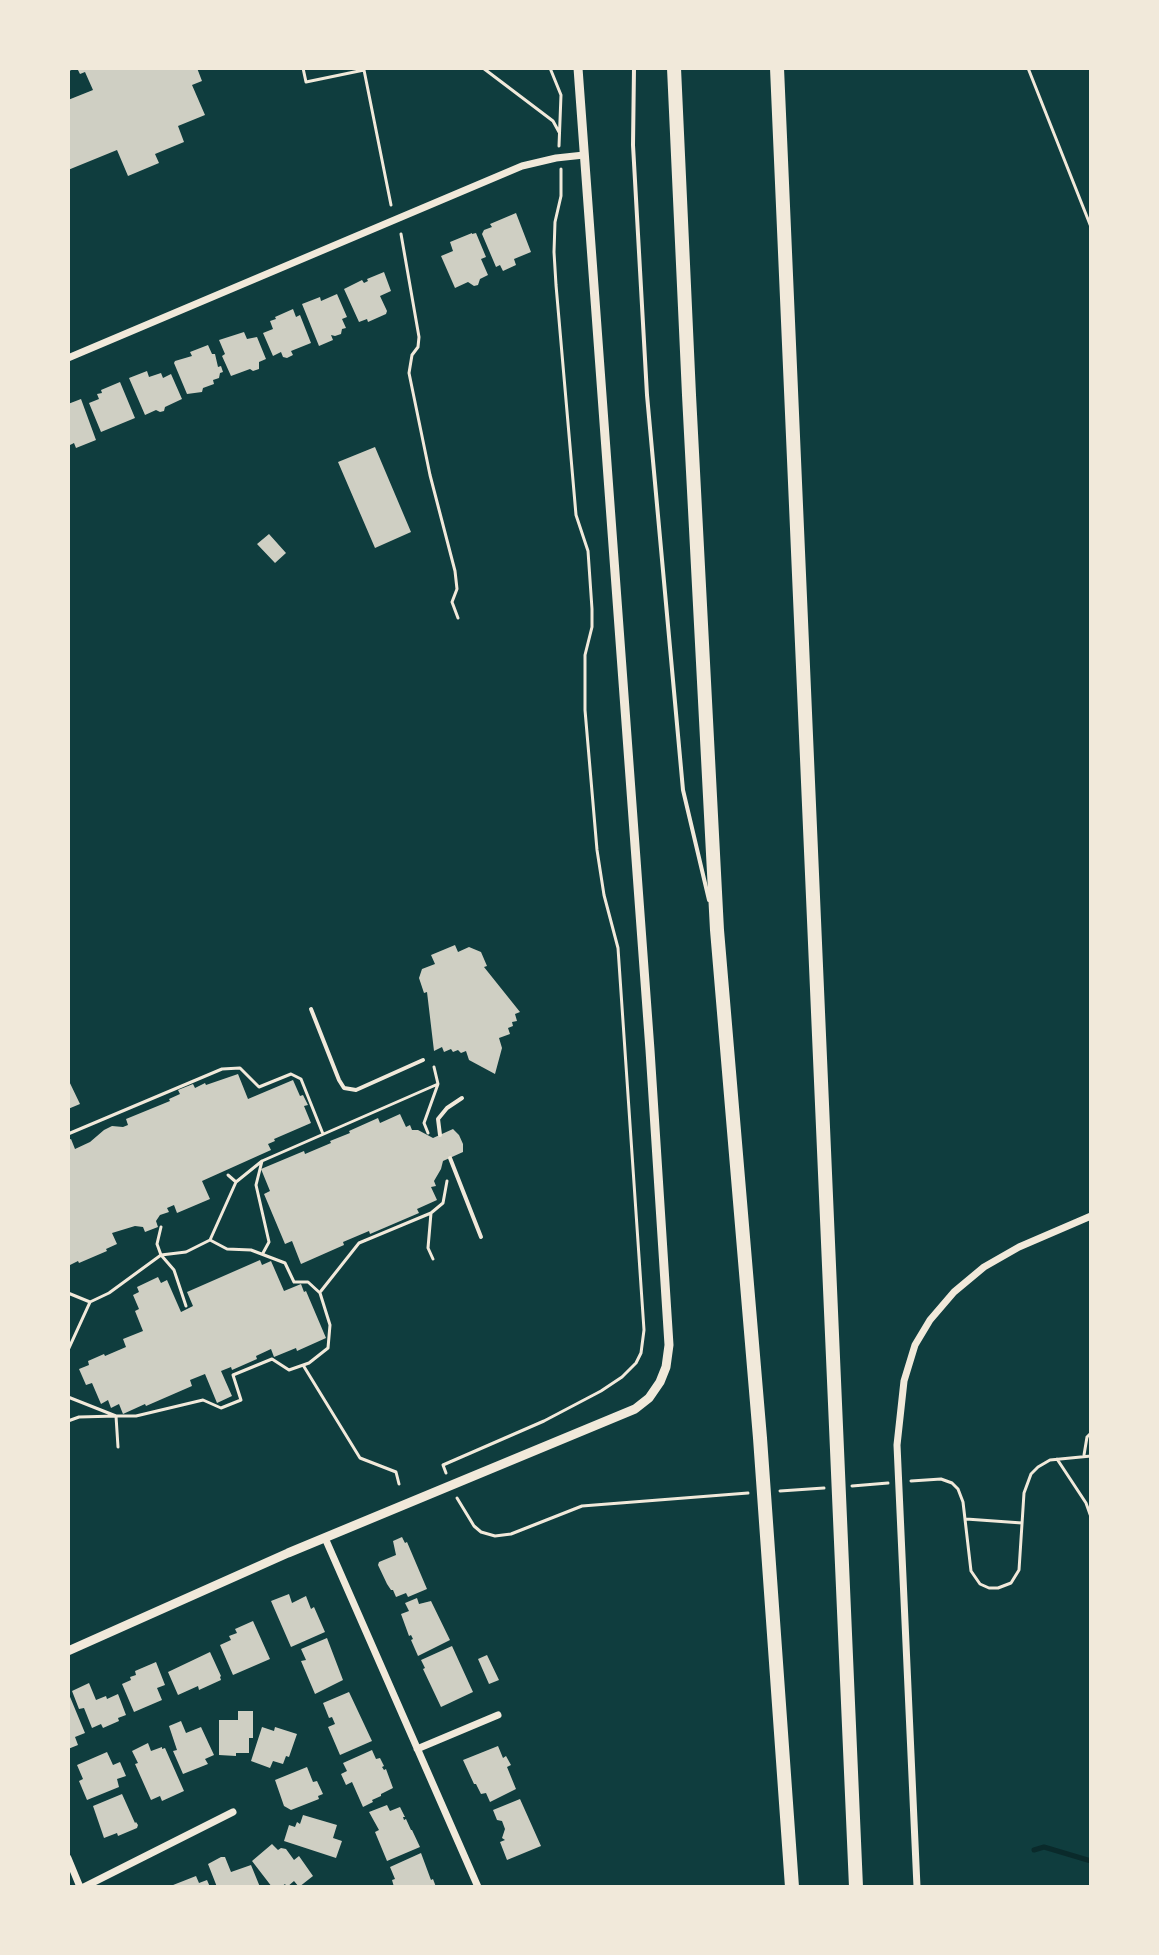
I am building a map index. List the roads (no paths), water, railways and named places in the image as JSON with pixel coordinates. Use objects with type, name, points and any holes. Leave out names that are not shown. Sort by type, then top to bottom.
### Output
[{"type":"highway","points":[[674,68],[717,930],[759,1422],[792,1887]]},
{"type":"highway","points":[[777,68],[856,1887]]},
{"type":"street","points":[[68,1651],[325,1538],[635,1409],[649,1398],[666,1367],[669,1345],[578,68]]},
{"type":"street","points":[[68,358],[522,166],[584,155]]},
{"type":"street","points":[[917,1887],[897,1445],[904,1381],[915,1345],[930,1320],[954,1292],[984,1267],[1019,1247],[1091,1216]]},
{"type":"street","points":[[325,1538],[478,1887]]},
{"type":"street","points":[[417,1749],[498,1715]]},
{"type":"street","points":[[68,1858],[82,1887],[233,1812]]},
{"type":"lane","points":[[634,68],[633,145],[647,395],[683,790],[717,930]]},
{"type":"lane","points":[[311,1009],[344,1088],[356,1090],[423,1060]]},
{"type":"lane","points":[[440,1135],[438,1119],[462,1098]]},
{"type":"lane","points":[[450,1158],[481,1237]]},
{"type":"waterway","points":[[1034,1850],[1044,1847],[1091,1861]]}]
